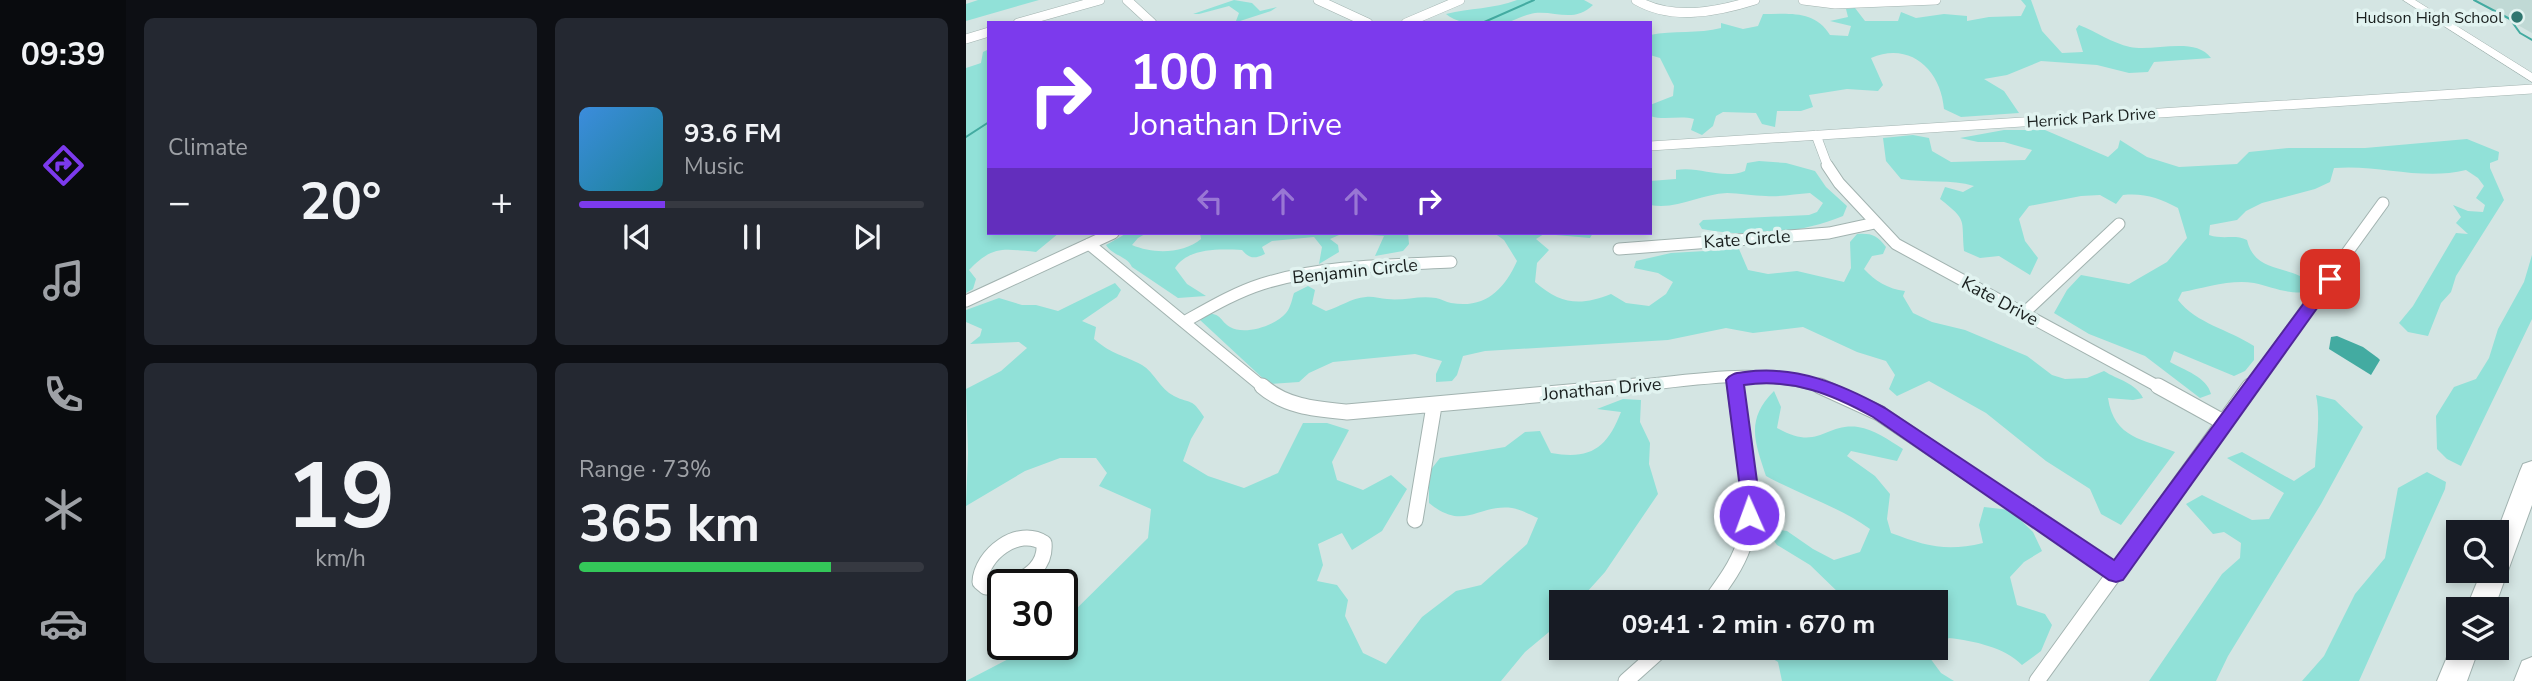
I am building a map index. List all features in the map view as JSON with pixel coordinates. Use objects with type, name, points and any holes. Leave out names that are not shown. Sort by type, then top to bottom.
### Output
[{"type":"highway","points":[[2509,535],[2532,471]]},
{"type":"highway","points":[[2452,681],[2460,660]]},
{"type":"highway","points":[[2529,681],[2532,671]]},
{"type":"street","points":[[1025,21],[1100,0]]},
{"type":"street","points":[[1128,0],[1137,12],[1149,21]]},
{"type":"street","points":[[1318,0],[1364,21]]},
{"type":"street","points":[[1411,21],[1460,0]]},
{"type":"street","points":[[1636,0],[1652,8],[1689,12],[1721,9],[1755,0]]},
{"type":"street","points":[[1803,0],[1847,4],[1936,0]]},
{"type":"street","points":[[2408,0],[2532,78]]},
{"type":"street","points":[[966,39],[987,33]]},
{"type":"street","name":"Herrick Park Drive","points":[[1652,146],[2532,89]]},
{"type":"street","name":"Kate Drive","points":[[1816,135],[1828,169],[1886,236],[1911,254],[2225,423]]},
{"type":"street","points":[[2037,681],[2383,203]]},
{"type":"street","name":"Kate Circle","points":[[1619,249],[1829,233],[1875,223]]},
{"type":"street","points":[[2023,314],[2119,224]]},
{"type":"street","points":[[966,301],[1109,235]]},
{"type":"street","name":"Jonathan Drive","points":[[1089,244],[1252,379],[1290,403],[1305,408],[1347,412],[1644,385],[1735,380],[1754,376],[1788,377],[1843,392],[1879,413],[2116,573]]},
{"type":"street","name":"Benjamin Circle","points":[[1184,322],[1246,290],[1287,277],[1318,271],[1451,261]]},
{"type":"street","points":[[1719,590],[1732,572],[1748,535],[1750,496],[1735,380]]},
{"type":"street","points":[[1415,520],[1434,406]]},
{"type":"street","points":[[987,587],[972,576],[1003,546],[1016,540],[1038,538],[1044,543],[1046,551],[1043,561],[1035,569]]},
{"type":"street","points":[[1626,681],[1650,660]]},
{"type":"shaded area","points":[[978,0],[1039,0],[966,21],[966,4]]},
{"type":"shaded area","points":[[1234,0],[1252,3],[1260,11],[1277,7],[1240,21],[1236,21],[1239,13],[1229,6],[1193,14]]},
{"type":"shaded area","points":[[1517,0],[1584,0],[1593,5],[1579,14],[1535,13],[1511,21],[1459,21],[1446,14]]},
{"type":"shaded area","points":[[2021,0],[2031,0],[2042,31],[2062,53],[2083,52],[2076,29],[2079,25],[2130,47],[2185,46],[2204,51],[2211,58],[2154,62],[2148,72],[2129,73],[2097,65],[2041,61],[2007,75],[1984,79],[2004,91],[2019,113],[1961,117],[1944,109],[1937,82],[1921,62],[1898,53],[1885,54],[1871,58],[1883,85],[1878,91],[1847,89],[1809,95],[1813,107],[1801,111],[1777,111],[1775,127],[1762,124],[1756,113],[1723,112],[1716,116],[1713,126],[1702,135],[1691,130],[1694,119],[1652,116],[1652,104],[1673,96],[1674,86],[1660,58],[1652,56],[1652,35],[1713,30],[1721,28],[1721,23],[1743,29],[1758,26],[1763,14],[1782,14],[1809,17],[1824,27],[1830,35],[1848,36],[1851,26],[1830,21],[1848,17],[1846,9],[1855,8],[1865,21],[1898,21],[1901,12],[1916,18],[1944,14],[1967,16],[1967,21],[2021,16],[2026,6]]},
{"type":"shaded area","name":"Hudson High School","points":[[2473,0],[2532,0],[2532,33]]},
{"type":"shaded area","points":[[987,50],[987,235],[1057,235],[1036,252],[999,250],[985,256],[969,270],[976,279],[973,289],[966,293],[966,68],[981,63],[983,52]]},
{"type":"shaded area","points":[[2004,130],[2045,130],[2108,157],[2118,148],[2120,140],[2147,157],[2179,167],[2237,164],[2249,152],[2289,148],[2365,148],[2467,139],[2499,152],[2498,160],[2490,163],[2490,168],[2504,200],[2456,276],[2451,292],[2441,303],[2428,336],[2408,332],[2399,323],[2413,306],[2456,233],[2468,234],[2456,223],[2461,217],[2453,205],[2468,211],[2483,212],[2485,205],[2476,198],[2484,186],[2466,170],[2433,174],[2334,168],[2330,182],[2315,189],[2262,203],[2246,211],[2237,220],[2210,225],[2209,235],[2247,240],[2257,258],[2265,264],[2303,277],[2312,283],[2314,291],[2291,292],[2245,282],[2182,292],[2178,300],[2194,315],[2254,346],[2254,360],[2245,371],[2234,376],[2174,351],[2170,362],[2194,375],[2209,388],[2211,394],[2200,398],[2145,356],[2089,334],[2054,313],[2067,290],[2081,275],[2129,284],[2167,262],[2187,238],[2178,208],[2152,197],[2138,195],[2123,195],[2116,204],[2100,195],[2029,206],[2019,219],[2025,241],[2038,258],[2030,275],[1999,256],[1980,258],[1964,251],[1959,216],[1940,199],[1945,187],[1963,192],[1974,186],[1901,179],[1886,161],[1883,138],[1913,135],[1929,138],[1932,151],[1951,162],[2025,160],[2032,150],[2004,142],[1978,142],[1960,138]]},
{"type":"shaded area","points":[[1747,163],[1786,163],[1815,171],[1826,187],[1847,206],[1843,216],[1809,227],[1774,233],[1720,232],[1702,229],[1699,224],[1703,220],[1809,215],[1817,212],[1823,203],[1810,193],[1771,196],[1727,193],[1680,204],[1652,205],[1652,181],[1676,179],[1676,170],[1728,174],[1745,171]]},
{"type":"shaded area","points":[[1857,234],[1877,237],[1886,247],[1883,254],[1872,256],[1864,269],[1882,284],[1905,291],[1903,296],[1913,313],[1932,322],[1965,330],[2027,356],[2052,375],[2065,379],[2087,378],[2104,371],[2126,382],[2143,398],[2108,398],[2111,412],[2117,422],[2132,435],[2175,452],[2121,525],[2101,514],[2090,489],[2046,461],[1986,413],[1929,381],[1897,396],[1889,389],[1895,375],[1886,361],[1857,352],[1803,327],[1753,333],[1726,328],[1668,340],[1485,351],[1463,356],[1457,375],[1452,381],[1436,382],[1436,374],[1442,361],[1415,354],[1333,362],[1309,373],[1299,382],[1269,384],[1200,320],[1208,313],[1219,316],[1236,329],[1260,328],[1286,313],[1294,293],[1308,286],[1315,290],[1312,304],[1326,311],[1355,299],[1369,297],[1430,297],[1451,303],[1474,303],[1499,289],[1517,261],[1504,240],[1497,235],[1542,235],[1536,239],[1549,250],[1537,263],[1535,282],[1554,295],[1581,302],[1611,294],[1626,303],[1649,306],[1666,294],[1673,282],[1658,273],[1634,268],[1636,261],[1671,253],[1739,249],[1748,270],[1768,274],[1797,271],[1844,282],[1851,268],[1850,242]]},
{"type":"shaded area","points":[[1124,235],[1143,235],[1132,245],[1149,250],[1168,251],[1186,248],[1201,239],[1200,235],[1339,235],[1330,239],[1338,245],[1339,252],[1319,264],[1322,247],[1314,237],[1272,241],[1262,247],[1265,254],[1255,257],[1250,257],[1242,250],[1205,251],[1188,256],[1175,268],[1187,284],[1206,296],[1178,298],[1132,267],[1127,260],[1112,252],[1106,245]]},
{"type":"shaded area","points":[[1370,235],[1408,235],[1409,244],[1403,251],[1375,256],[1384,236]]},
{"type":"shaded area","points":[[1556,235],[1592,235],[1590,238]]},
{"type":"shaded area","points":[[2532,255],[2532,319],[2461,466],[2447,459],[2437,449],[2436,416],[2454,387],[2476,379],[2489,358],[2498,329],[2524,282]]},
{"type":"shaded area","points":[[1115,283],[1121,290],[1117,297],[1082,321],[1096,327],[1094,339],[1101,345],[1142,365],[1169,393],[1191,402],[1200,411],[1204,417],[1191,439],[1183,461],[1208,476],[1244,488],[1278,473],[1303,423],[1327,423],[1349,430],[1332,462],[1337,480],[1363,490],[1391,475],[1407,489],[1382,531],[1352,550],[1342,533],[1318,544],[1323,565],[1317,581],[1337,585],[1348,600],[1345,616],[1363,653],[1386,664],[1422,617],[1456,591],[1481,585],[1527,544],[1538,518],[1512,508],[1462,516],[1441,511],[1429,503],[1429,472],[1440,458],[1505,447],[1525,432],[1540,431],[1551,453],[1587,453],[1596,449],[1610,435],[1621,412],[1597,409],[1623,399],[1641,400],[1640,422],[1650,443],[1649,464],[1658,494],[1605,572],[1589,590],[1549,590],[1549,632],[1525,652],[1501,681],[966,681],[1006,660],[1078,660],[1078,607],[1148,538],[1151,509],[1099,486],[1107,473],[1096,458],[1060,458],[1025,471],[966,506],[966,389],[1001,371],[1027,348],[1019,342],[970,344],[980,336],[982,329],[966,322],[966,310],[999,298],[1058,311]]},
{"type":"shaded area","points":[[2337,336],[2363,347],[2380,360],[2371,375],[2329,349],[2331,337]]},
{"type":"shaded area","points":[[1774,391],[1781,407],[1777,428],[1791,435],[1812,437],[1846,427],[1858,427],[1876,433],[1903,449],[1897,461],[1851,451],[1847,456],[1875,476],[1890,494],[1887,519],[1891,533],[1936,546],[1970,546],[1983,543],[1979,525],[1984,507],[2010,510],[2033,532],[2042,551],[2024,562],[2010,577],[2017,605],[2045,614],[2052,625],[2041,651],[2022,665],[1998,649],[1948,639],[1948,590],[1836,590],[1810,565],[1777,545],[1765,528],[1787,531],[1834,560],[1860,552],[1870,529],[1846,514],[1766,476],[1755,432],[1759,412]]},
{"type":"shaded area","points":[[2316,395],[2335,400],[2363,427],[2321,504],[2228,656],[2216,681],[2149,681],[2222,574],[2240,558],[2241,543],[2224,532],[2213,534],[2186,504],[2202,495],[2252,520],[2269,519],[2284,493],[2227,458],[2242,452],[2294,481],[2315,467],[2318,422]]},
{"type":"shaded area","points":[[2427,472],[2446,482],[2445,489],[2359,681],[2302,681],[2324,656],[2355,594],[2385,558],[2398,488]]},
{"type":"shaded area","points":[[1775,660],[1931,660],[1941,673],[1954,681],[1782,681],[1778,662]]},
{"type":"waterway","points":[[1487,21],[1534,0]]},
{"type":"waterway","points":[[2474,0],[2510,19],[2520,33],[2532,40]]},
{"type":"waterway","points":[[966,137],[987,123]]},
{"type":"place","name":"Hudson High School","points":[[2517,17]]},
{"type":"route","points":[[1749,515],[1750,496],[1735,380],[1761,376],[1801,379],[1843,392],[1879,413],[2116,573],[2330,279]]}]
